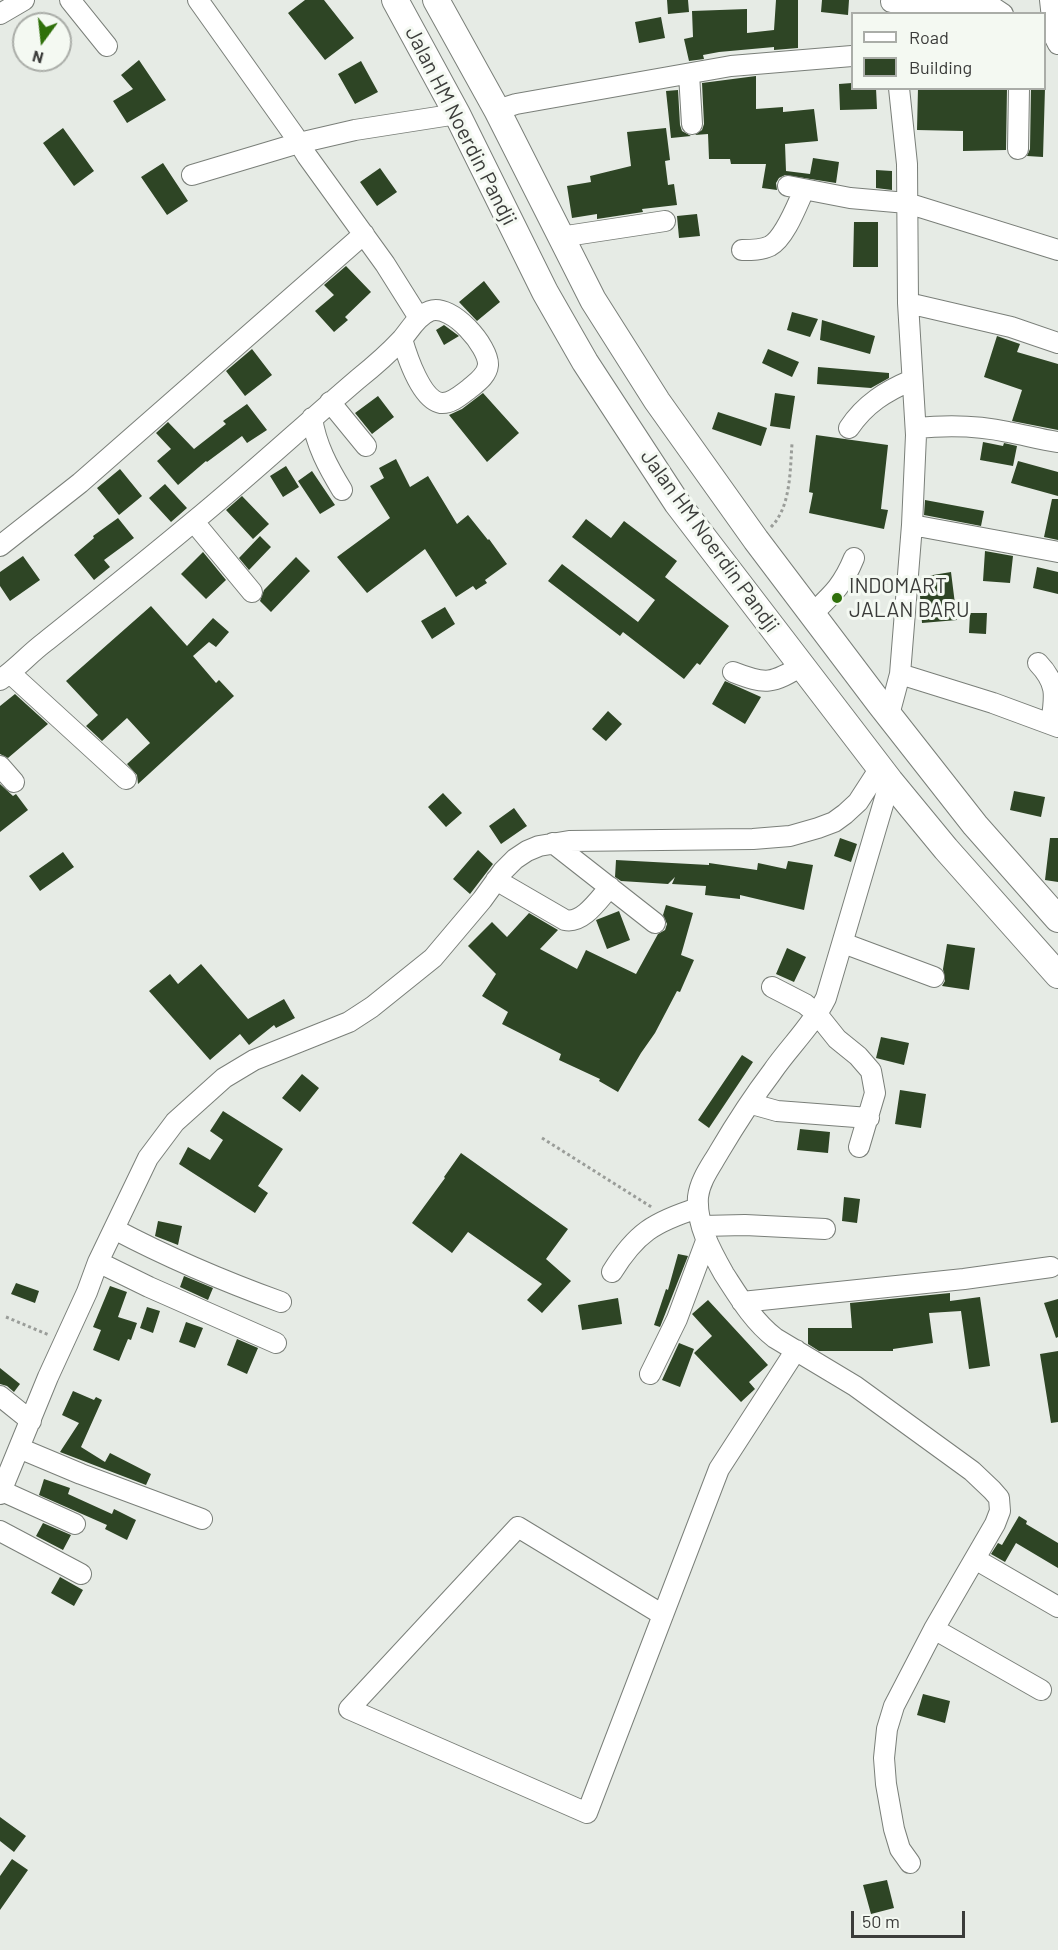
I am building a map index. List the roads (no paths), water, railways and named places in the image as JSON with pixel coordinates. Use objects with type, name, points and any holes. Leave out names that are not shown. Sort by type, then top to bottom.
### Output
[{"type":"main road","name":"Jalan HM Noerdin Pandji","points":[[394,0],[457,114],[545,292],[585,362],[677,503],[885,774],[946,849],[1058,975]]},
{"type":"main road","name":"Jalan HM Noerdin Pandji","points":[[436,0],[497,110],[593,300],[657,401],[756,540],[824,602],[889,715],[975,825],[1058,919]]},
{"type":"main road","points":[[946,849],[975,825]]},
{"type":"street","points":[[0,14],[24,0]]},
{"type":"street","points":[[70,0],[107,46]]},
{"type":"street","points":[[198,0],[364,234],[419,318]]},
{"type":"street","points":[[1050,0],[1053,36],[1058,44]]},
{"type":"street","points":[[891,5],[986,6],[1001,12]]},
{"type":"street","points":[[497,110],[516,104],[730,66],[851,56]]},
{"type":"street","points":[[689,74],[692,124]]},
{"type":"street","points":[[889,715],[900,674],[912,525],[916,428],[908,303],[907,164],[899,90]]},
{"type":"street","points":[[1018,149],[1019,90]]},
{"type":"street","points":[[192,175],[299,143],[355,130],[457,114]]},
{"type":"street","points":[[742,250],[759,250],[773,244],[787,224],[796,188],[850,198],[907,203],[1058,250]]},
{"type":"street","points":[[560,237],[665,221]]},
{"type":"street","points":[[0,546],[80,483],[364,234]]},
{"type":"street","points":[[908,303],[1011,327],[1058,343]]},
{"type":"street","points":[[126,778],[5,677],[38,647],[194,522],[402,339],[419,318],[430,311],[448,313],[463,322],[487,358],[488,365],[485,374],[459,397],[446,403],[436,401],[429,396],[413,370],[402,339]]},
{"type":"street","points":[[849,428],[863,409],[876,399],[890,389],[912,380]]},
{"type":"street","points":[[330,402],[366,446]]},
{"type":"street","points":[[312,418],[315,436],[326,464],[342,490]]},
{"type":"street","points":[[916,428],[968,426],[1058,442]]},
{"type":"street","points":[[194,522],[252,592]]},
{"type":"street","points":[[912,525],[1058,552]]},
{"type":"street","points":[[824,602],[845,579],[854,558]]},
{"type":"street","points":[[900,674],[1054,726],[1055,686],[1048,672],[1038,663]]},
{"type":"street","points":[[733,672],[748,678],[770,682],[803,665]]},
{"type":"street","points":[[0,766],[14,782]]},
{"type":"street","points":[[75,1524],[1,1493],[98,1262],[148,1158],[175,1122],[224,1078],[254,1060],[349,1022],[372,1007],[433,958],[453,937],[496,880],[515,859],[527,851],[553,843],[602,840],[753,839],[790,836],[834,822],[858,802],[885,774]]},
{"type":"street","points":[[650,1374],[677,1319],[702,1225],[699,1192],[703,1180],[727,1139],[772,1072],[817,1014],[831,985],[885,774]]},
{"type":"street","points":[[553,843],[655,923]]},
{"type":"street","points":[[496,880],[570,921],[578,919],[610,887]]},
{"type":"street","points":[[843,943],[934,977]]},
{"type":"street","points":[[772,987],[804,1004],[817,1014],[837,1038],[871,1071],[875,1093],[859,1148]]},
{"type":"street","points":[[752,1104],[777,1111],[869,1118]]},
{"type":"street","points":[[612,1272],[629,1246],[639,1236],[669,1219],[702,1225],[825,1229]]},
{"type":"street","points":[[702,1225],[742,1302],[765,1330],[839,1375],[906,1422],[972,1471],[999,1498],[1000,1511],[995,1524],[933,1629],[894,1706],[885,1740],[886,1784],[894,1829],[900,1849],[910,1863]]},
{"type":"street","points":[[114,1229],[168,1257],[281,1302]]},
{"type":"street","points":[[98,1262],[276,1343]]},
{"type":"street","points":[[742,1302],[964,1279],[1051,1267]]},
{"type":"street","points":[[663,1615],[518,1527],[349,1708],[587,1813],[663,1615],[719,1469],[796,1350]]},
{"type":"street","points":[[0,1396],[31,1421]]},
{"type":"street","points":[[19,1448],[81,1474],[202,1519]]},
{"type":"street","points":[[0,1531],[81,1574]]},
{"type":"street","points":[[975,1559],[1058,1607]]},
{"type":"street","points":[[933,1629],[1041,1690]]},
{"type":"place","name":"INDOMART JALAN BARU","points":[[837,598]]}]
